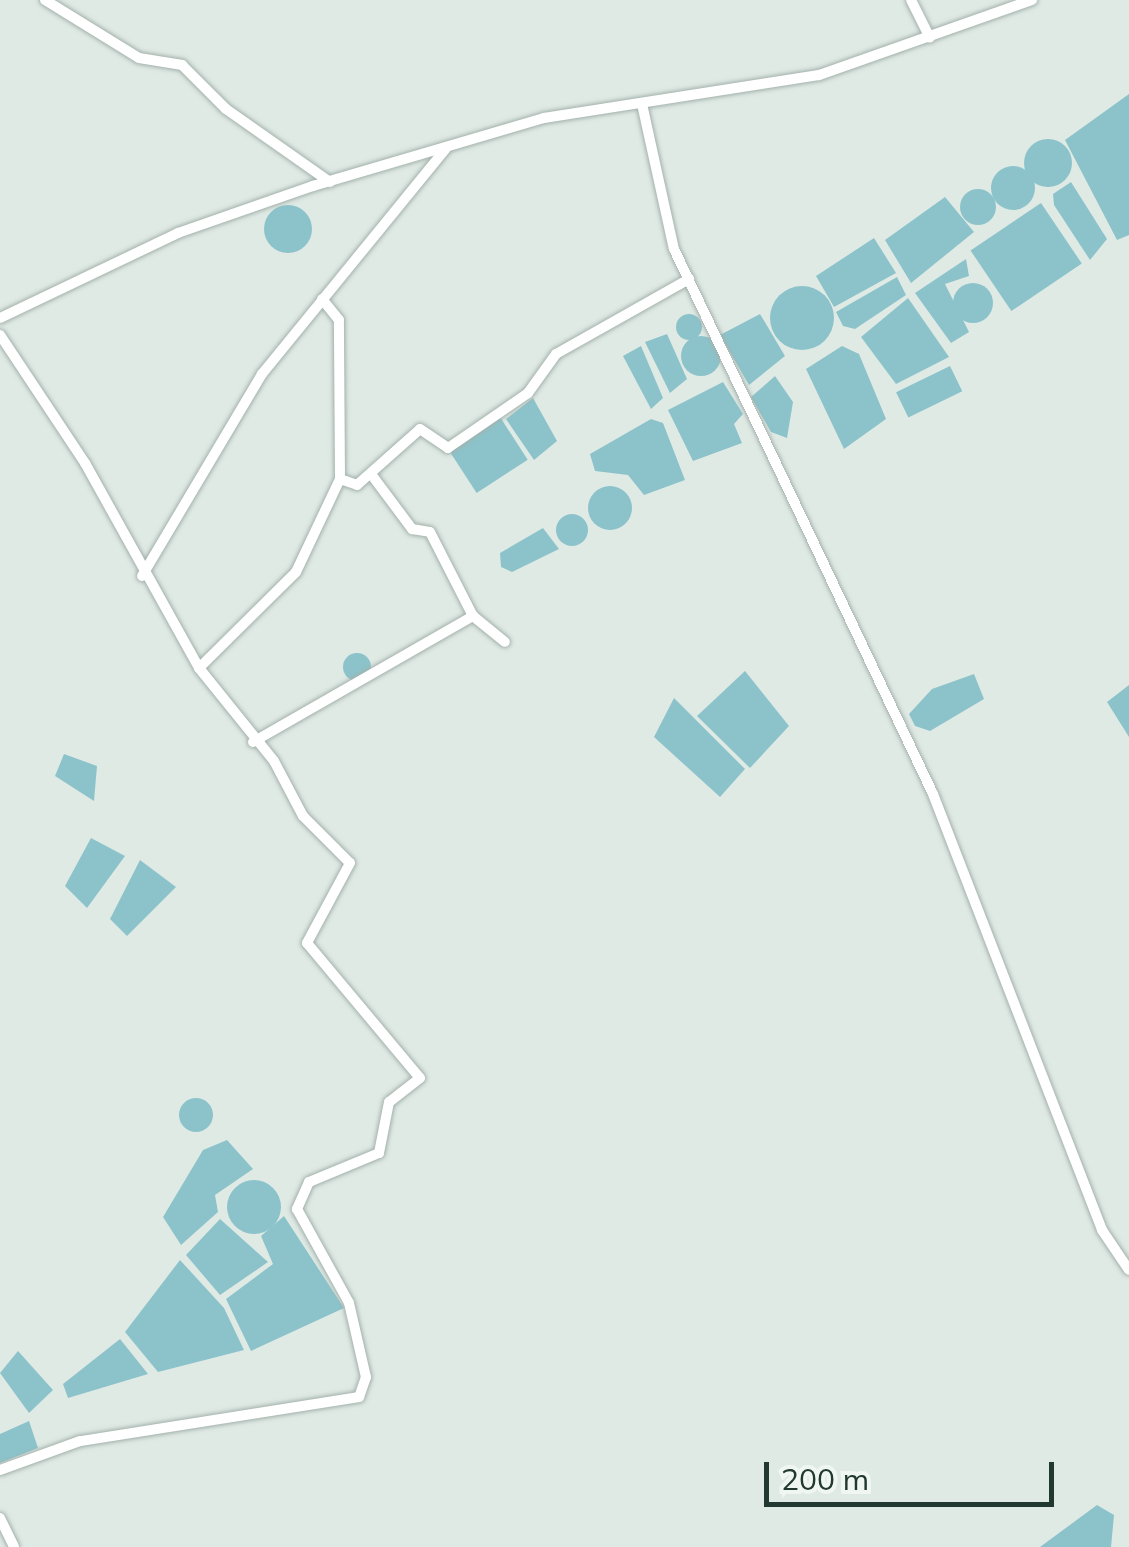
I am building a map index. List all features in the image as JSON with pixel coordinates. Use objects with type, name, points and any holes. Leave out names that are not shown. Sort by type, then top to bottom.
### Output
[{"type":"street","points":[[45,0],[139,58],[182,65],[226,109],[330,182]]},
{"type":"street","points":[[911,0],[930,38]]},
{"type":"street","points":[[0,318],[178,232],[330,182],[544,118],[819,76],[1032,0]]},
{"type":"street","points":[[642,104],[651,175],[689,279],[933,794],[1102,1230],[1129,1270]]},
{"type":"street","points":[[142,576],[262,374],[447,148]]},
{"type":"street","points":[[340,479],[357,486],[420,428],[448,448],[528,393],[556,354],[689,279]]},
{"type":"street","points":[[198,668],[296,572],[340,479],[339,320],[322,298]]},
{"type":"street","points":[[0,336],[85,463],[142,576],[198,668],[304,816],[350,863],[311,951],[420,1078],[389,1102],[379,1153],[309,1182],[297,1208],[349,1303],[365,1389],[352,1400],[80,1441],[0,1470]]},
{"type":"street","points":[[371,474],[412,529],[430,532],[473,616],[505,642]]},
{"type":"street","points":[[253,742],[473,616]]},
{"type":"street","points":[[0,1518],[14,1547]]},
{"type":"water","points":[[1129,94],[1129,235],[1117,240],[1065,140]]},
{"type":"water","points":[[1048,139],[1065,146],[1072,163],[1065,180],[1048,187],[1031,180],[1024,163],[1031,146]]},
{"type":"water","points":[[1013,166],[1029,172],[1035,188],[1029,204],[1013,210],[997,204],[991,188],[997,172]]},
{"type":"water","points":[[1071,182],[1107,239],[1090,260],[1054,205],[1053,194]]},
{"type":"water","points":[[978,189],[991,194],[996,207],[991,220],[978,225],[965,220],[960,207],[965,194]]},
{"type":"water","points":[[945,197],[974,232],[911,283],[885,240]]},
{"type":"water","points":[[1041,203],[1082,264],[1011,311],[971,251]]},
{"type":"water","points":[[288,205],[305,212],[312,229],[305,246],[288,253],[271,246],[264,229],[271,212]]},
{"type":"water","points":[[874,238],[896,273],[834,307],[816,276]]},
{"type":"water","points":[[966,259],[969,276],[945,284],[969,332],[951,343],[915,293]]},
{"type":"water","points":[[897,277],[906,295],[855,329],[843,326],[836,312]]},
{"type":"water","points":[[973,283],[987,289],[993,303],[987,317],[973,323],[959,317],[953,303],[959,289]]},
{"type":"water","points":[[802,286],[825,295],[834,318],[825,341],[802,350],[779,341],[770,318],[779,295]]},
{"type":"water","points":[[908,298],[949,357],[896,384],[861,337]]},
{"type":"water","points":[[689,314],[698,318],[702,327],[698,336],[689,340],[680,336],[676,327],[680,318]]},
{"type":"water","points":[[760,314],[785,356],[749,385],[720,335]]},
{"type":"water","points":[[667,334],[687,379],[670,393],[645,342]]},
{"type":"water","points":[[701,336],[715,342],[721,356],[715,370],[701,376],[687,370],[681,356],[687,342]]},
{"type":"water","points":[[641,346],[663,398],[651,409],[623,356]]},
{"type":"water","points":[[842,346],[859,354],[886,419],[844,449],[806,369]]},
{"type":"water","points":[[950,366],[962,391],[908,417],[896,392]]},
{"type":"water","points":[[775,376],[793,402],[787,438],[771,432],[751,397]]},
{"type":"water","points":[[723,382],[743,414],[734,424],[742,443],[693,461],[668,410]]},
{"type":"water","points":[[533,398],[557,441],[534,460],[506,419]]},
{"type":"water","points":[[500,417],[528,460],[477,493],[449,450]]},
{"type":"water","points":[[651,419],[663,423],[685,480],[644,495],[628,475],[595,471],[590,454]]},
{"type":"water","points":[[610,486],[626,492],[632,508],[626,524],[610,530],[594,524],[588,508],[594,492]]},
{"type":"water","points":[[572,514],[583,519],[588,530],[583,541],[572,546],[561,541],[556,530],[561,519]]},
{"type":"water","points":[[543,528],[559,549],[512,572],[501,567],[500,553]]},
{"type":"water","points":[[357,653],[367,657],[371,667],[367,677],[357,681],[347,677],[343,667],[347,657]]},
{"type":"water","points":[[745,671],[789,726],[750,768],[697,716]]},
{"type":"water","points":[[974,674],[984,699],[930,731],[915,726],[909,714],[932,689]]},
{"type":"water","points":[[1129,685],[1129,737],[1107,702]]},
{"type":"water","points":[[674,698],[745,769],[720,797],[654,737]]},
{"type":"water","points":[[64,754],[97,766],[94,801],[55,776]]},
{"type":"water","points":[[91,838],[125,856],[87,908],[65,886]]},
{"type":"water","points":[[140,860],[176,887],[127,936],[110,919]]},
{"type":"water","points":[[196,1098],[208,1103],[213,1115],[208,1127],[196,1132],[184,1127],[179,1115],[184,1103]]},
{"type":"water","points":[[227,1140],[253,1169],[215,1195],[218,1212],[181,1245],[163,1217],[203,1150]]},
{"type":"water","points":[[254,1180],[273,1188],[281,1207],[273,1226],[254,1234],[235,1226],[227,1207],[235,1188]]},
{"type":"water","points":[[284,1216],[344,1308],[251,1351],[226,1299],[273,1264],[261,1236]]},
{"type":"water","points":[[220,1219],[268,1262],[220,1295],[186,1255]]},
{"type":"water","points":[[180,1260],[224,1308],[244,1350],[158,1372],[125,1332]]},
{"type":"water","points":[[120,1339],[148,1374],[68,1398],[63,1384]]},
{"type":"water","points":[[18,1351],[53,1390],[29,1413],[0,1373]]},
{"type":"water","points":[[29,1421],[38,1448],[0,1463],[0,1434]]},
{"type":"water","points":[[1097,1505],[1114,1515],[1111,1547],[1040,1547]]}]
